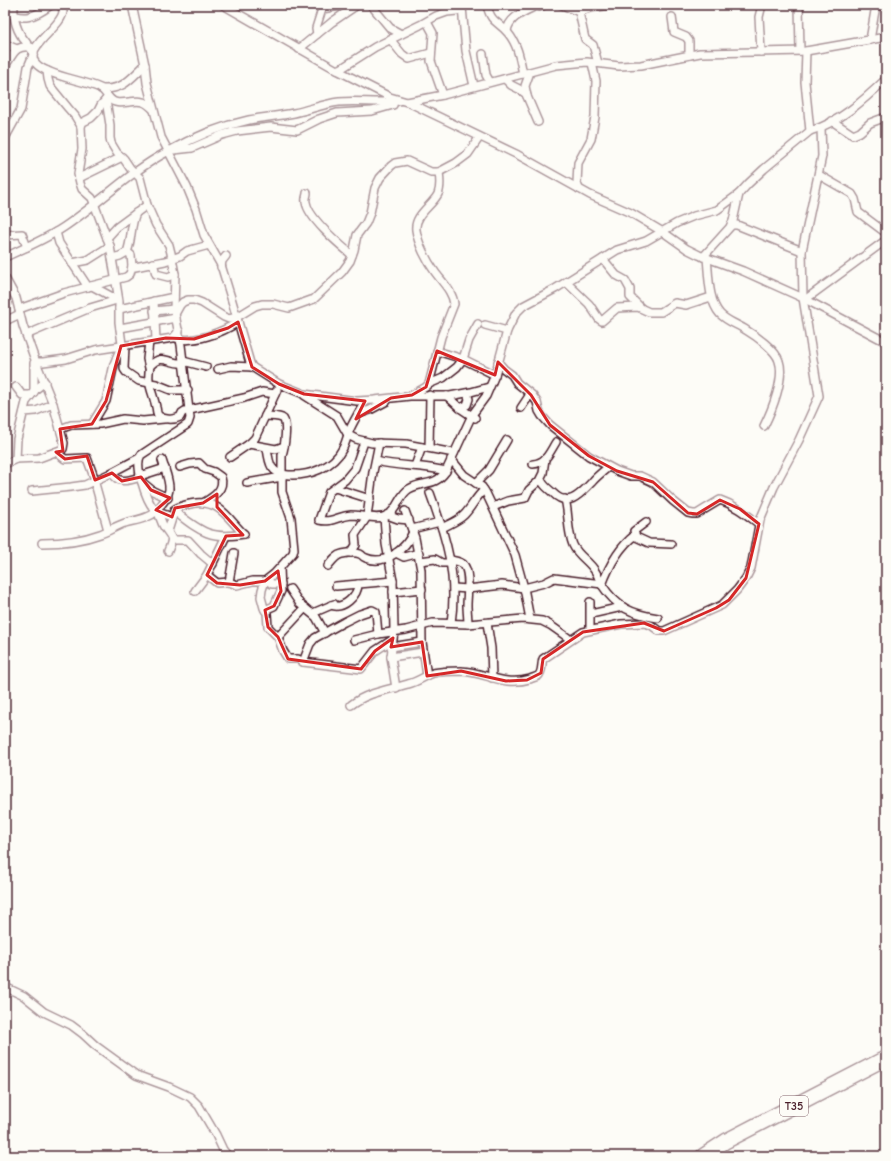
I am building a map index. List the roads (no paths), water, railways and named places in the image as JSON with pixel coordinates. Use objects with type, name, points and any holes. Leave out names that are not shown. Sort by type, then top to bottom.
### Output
[{"type":"highway","name":"T35","points":[[703,1156],[726,1141],[886,1058]]},
{"type":"street","points":[[14,5],[14,16],[19,32],[33,51],[38,65],[47,71],[101,89],[113,89],[129,81],[145,65]]},
{"type":"street","points":[[5,11],[21,18],[32,16],[51,5]]},
{"type":"street","points":[[5,138],[21,109],[28,66],[33,51],[61,17],[63,11],[61,5]]},
{"type":"street","points":[[132,5],[145,65],[147,83],[161,137],[191,195],[201,227],[221,267],[252,367]]},
{"type":"street","points":[[222,5],[234,7],[299,49],[337,70],[518,156],[579,189],[631,213],[663,232],[687,249],[705,258],[743,271],[804,299],[886,342]]},
{"type":"street","points":[[371,5],[390,28],[401,34]]},
{"type":"street","points":[[487,5],[493,20],[507,31],[517,45],[526,73],[525,86],[527,96],[538,122]]},
{"type":"street","points":[[507,31],[508,25],[514,18],[533,6],[544,5]]},
{"type":"street","points":[[562,5],[578,12],[585,39],[593,45],[595,63],[595,117],[591,139],[578,163],[577,183],[579,189]]},
{"type":"street","points":[[761,52],[759,17],[762,5]]},
{"type":"street","points":[[799,5],[810,131]]},
{"type":"street","points":[[870,40],[876,5]]},
{"type":"street","points":[[299,49],[332,22],[355,6]]},
{"type":"street","points":[[317,34],[316,28],[323,7],[355,6]]},
{"type":"street","points":[[582,10],[590,6],[608,6]]},
{"type":"street","points":[[337,70],[390,39],[427,22],[440,14],[461,7],[466,51],[474,86]]},
{"type":"street","points":[[672,17],[674,32],[686,37],[689,40],[689,55]]},
{"type":"street","points":[[427,22],[433,33],[431,61],[443,95]]},
{"type":"street","points":[[168,151],[192,148],[222,135],[237,131],[271,127],[296,130],[319,119],[337,113],[372,111],[404,102],[443,95],[556,65],[595,63],[619,66],[641,65],[706,53],[803,51],[886,37]]},
{"type":"street","points":[[390,39],[402,54],[409,59],[431,53]]},
{"type":"street","points":[[5,44],[17,49],[20,47],[33,51]]},
{"type":"street","points":[[5,66],[17,49]]},
{"type":"street","points":[[483,54],[486,75],[490,82]]},
{"type":"street","points":[[47,71],[50,86],[75,116],[81,126],[82,149],[79,166],[79,178],[82,189],[92,198],[95,204],[110,246],[123,342],[124,366],[126,372],[139,381],[171,390],[188,390]]},
{"type":"street","points":[[505,79],[527,96]]},
{"type":"street","points":[[385,516],[392,512],[406,491],[411,488],[436,481],[441,478],[446,471],[452,456],[486,396],[495,374],[507,331],[512,319],[523,306],[566,282],[617,250],[646,241],[677,223],[687,219],[717,210],[739,194],[764,169],[810,131],[821,128],[858,104],[886,79]]},
{"type":"street","points":[[32,491],[78,486],[112,473],[139,458],[147,450],[188,424],[190,418],[188,390],[177,339],[179,332],[175,314],[175,274],[172,258],[168,245],[156,225],[147,205],[140,178],[117,153],[110,138],[107,99],[101,89]]},
{"type":"street","points":[[107,99],[120,103],[141,102],[153,109]]},
{"type":"street","points":[[81,126],[83,122],[98,112],[101,105],[107,99]]},
{"type":"street","points":[[5,257],[56,232],[95,204],[126,178],[168,151],[220,129],[248,120],[297,112],[327,104],[341,102],[404,102]]},
{"type":"street","points":[[832,121],[853,135],[860,132],[870,123],[886,116]]},
{"type":"street","points":[[351,705],[363,697],[417,682],[427,676],[441,672],[476,672],[506,681],[520,681],[538,676],[541,673],[543,658],[578,634],[621,624],[644,623],[651,625],[660,631],[664,631],[722,605],[737,590],[751,568],[759,524],[774,487],[799,440],[819,396],[804,299],[802,251],[807,221],[819,175],[822,156],[821,128]]},
{"type":"street","points":[[35,360],[43,362],[66,359],[85,352],[153,341],[194,339],[228,328],[237,319],[255,306],[262,304],[273,304],[289,308],[314,299],[346,267],[352,255],[357,235],[366,223],[370,213],[375,188],[380,178],[391,166],[407,162],[431,172],[439,172],[468,154],[479,138]]},
{"type":"street","points":[[79,178],[122,157]]},
{"type":"street","points":[[429,384],[444,327],[454,304],[453,299],[446,287],[432,268],[427,258],[418,238],[416,225],[422,213],[438,193],[440,181],[439,172]]},
{"type":"street","points":[[819,175],[852,194],[855,199],[858,212],[886,233]]},
{"type":"street","points":[[307,193],[307,206],[322,228],[352,255]]},
{"type":"street","points":[[739,194],[731,225],[705,258],[711,297],[719,313],[730,322],[760,339],[779,360],[780,381],[776,397],[764,426]]},
{"type":"street","points":[[107,238],[115,228],[147,205]]},
{"type":"street","points":[[112,258],[127,252],[132,223],[136,213]]},
{"type":"street","points":[[731,225],[737,225],[802,251]]},
{"type":"street","points":[[56,232],[59,243],[90,287],[107,294],[118,303]]},
{"type":"street","points":[[5,235],[22,234],[27,247]]},
{"type":"street","points":[[804,299],[886,240]]},
{"type":"street","points":[[132,266],[135,267],[180,256],[187,251],[209,245]]},
{"type":"street","points":[[72,263],[88,260],[110,246]]},
{"type":"street","points":[[5,321],[19,312],[55,296],[128,276],[132,266],[131,255],[127,252]]},
{"type":"street","points":[[221,267],[222,261],[226,256]]},
{"type":"street","points":[[603,259],[616,275],[625,280],[630,289],[630,297],[641,308],[649,312],[661,312],[675,303],[686,305],[711,297]]},
{"type":"street","points":[[153,263],[156,274],[168,277],[175,274]]},
{"type":"street","points":[[5,278],[16,298],[26,335],[53,404],[64,440],[63,449],[56,452],[39,458],[16,459],[5,464]]},
{"type":"street","points":[[566,282],[589,304],[602,321],[617,308],[641,308]]},
{"type":"street","points":[[103,283],[107,294]]},
{"type":"street","points":[[26,335],[90,308],[118,303],[154,301],[174,297]]},
{"type":"street","points":[[120,328],[155,322],[175,314],[183,302],[194,300],[202,303],[224,317],[229,319],[237,319]]},
{"type":"street","points":[[154,301],[155,322],[153,341],[147,359],[149,368],[149,383],[156,405],[157,414],[167,419]]},
{"type":"street","points":[[154,311],[175,314]]},
{"type":"street","points":[[410,396],[422,390],[429,384],[450,374],[463,359],[469,340],[482,324],[507,331]]},
{"type":"street","points":[[92,424],[106,401],[110,389],[111,376],[123,346]]},
{"type":"street","points":[[437,351],[463,359],[495,374]]},
{"type":"street","points":[[149,368],[160,359],[169,360],[176,364],[183,362],[206,367]]},
{"type":"street","points":[[32,394],[35,360]]},
{"type":"street","points":[[498,362],[537,402],[539,411],[546,420],[559,433],[589,456],[617,471],[631,476],[640,476],[653,482],[688,513],[697,514],[720,500],[730,503],[740,509],[759,524]]},
{"type":"street","points":[[218,369],[230,366],[252,367],[280,384],[304,394],[337,416],[348,435],[364,442],[406,444],[452,456],[464,475],[484,490],[493,507],[515,555],[524,588],[530,619]]},
{"type":"street","points":[[16,459],[17,439],[26,402],[45,382]]},
{"type":"street","points":[[230,457],[255,438],[280,384]]},
{"type":"street","points":[[16,387],[22,395],[24,409]]},
{"type":"street","points":[[304,394],[365,401],[410,396],[447,396],[470,394],[489,387]]},
{"type":"street","points":[[422,390],[432,396]]},
{"type":"street","points":[[60,429],[71,425],[92,424],[123,419],[143,421],[179,418],[183,412],[190,410],[244,398],[262,392],[275,394]]},
{"type":"street","points":[[22,395],[32,394]]},
{"type":"street","points":[[460,408],[467,405],[470,394]]},
{"type":"street","points":[[521,408],[530,395]]},
{"type":"street","points":[[415,466],[425,448],[432,396]]},
{"type":"street","points":[[447,396],[460,408],[474,417]]},
{"type":"street","points":[[358,414],[370,410],[391,398]]},
{"type":"street","points":[[247,483],[282,476],[310,474],[322,468],[340,453],[352,425],[365,401]]},
{"type":"street","points":[[24,409],[33,412],[53,404]]},
{"type":"street","points":[[265,416],[283,418],[286,435],[282,455],[282,492],[291,518],[294,549],[293,553],[280,568],[266,580],[262,590],[262,596],[265,610],[268,615],[268,627],[278,637],[283,651],[288,659],[298,659],[303,662],[361,669],[375,651],[392,643],[422,642]]},
{"type":"street","points":[[476,483],[489,470],[507,440]]},
{"type":"street","points":[[364,442],[355,468],[345,480],[328,494],[319,520],[330,521],[351,515],[367,517],[385,516],[398,520],[409,520]]},
{"type":"street","points":[[493,507],[508,501],[524,498],[528,490],[538,484],[541,479],[545,460],[556,442]]},
{"type":"street","points":[[351,553],[356,545],[355,535],[367,517],[379,443]]},
{"type":"street","points":[[249,444],[276,449],[284,446]]},
{"type":"street","points":[[267,448],[271,466],[282,476]]},
{"type":"street","points":[[56,452],[65,459],[87,458],[95,480],[108,530]]},
{"type":"street","points":[[139,458],[138,463],[146,495],[172,540],[168,551]]},
{"type":"street","points":[[42,543],[70,542],[84,539],[125,523],[149,517],[168,498],[169,489],[162,460]]},
{"type":"street","points":[[533,464],[537,464],[545,460]]},
{"type":"street","points":[[376,461],[386,464],[427,467],[446,471]]},
{"type":"street","points":[[180,467],[199,463],[205,469],[222,477],[223,485],[217,493],[203,503]]},
{"type":"street","points":[[112,473],[115,478],[122,481],[141,478],[165,468]]},
{"type":"street","points":[[541,479],[543,484],[557,497],[571,499],[579,496],[606,469]]},
{"type":"street","points":[[141,478],[153,492],[168,498]]},
{"type":"street","points":[[335,488],[370,499]]},
{"type":"street","points":[[328,566],[337,556],[351,553],[360,554],[366,558],[372,559],[389,557],[408,542],[414,533],[458,520],[464,515],[476,497],[484,490]]},
{"type":"street","points":[[217,493],[217,507]]},
{"type":"street","points":[[430,493],[441,525],[450,561],[454,588],[451,623]]},
{"type":"street","points":[[565,499],[568,507],[568,523],[574,547],[595,571],[609,595],[622,607],[635,613],[658,618]]},
{"type":"street","points":[[156,511],[173,514],[206,534],[226,536],[244,534],[226,513],[209,503],[182,506],[175,509],[173,514],[168,531]]},
{"type":"street","points":[[405,511],[414,533],[419,553],[422,590],[422,642],[427,676]]},
{"type":"street","points":[[385,516],[393,581],[394,631],[390,657],[396,688]]},
{"type":"street","points":[[602,584],[610,564],[623,546],[635,535],[634,531],[646,522]]},
{"type":"street","points":[[635,535],[645,542],[671,544]]},
{"type":"street","points":[[195,591],[206,575],[226,536]]},
{"type":"street","points":[[172,540],[188,540],[212,564]]},
{"type":"street","points":[[229,582],[234,553]]},
{"type":"street","points":[[396,553],[404,557],[419,553]]},
{"type":"street","points":[[420,561],[435,559],[442,563],[450,561],[461,562],[464,565],[468,589],[468,624]]},
{"type":"street","points":[[265,610],[271,608],[277,601],[282,589],[280,568]]},
{"type":"street","points":[[206,575],[217,583],[229,582],[237,585],[253,581],[266,580],[272,584],[281,584]]},
{"type":"street","points":[[454,588],[468,589],[502,585],[524,588],[544,583],[554,578],[602,584]]},
{"type":"street","points":[[336,586],[393,581]]},
{"type":"street","points":[[331,605],[341,607],[350,600],[357,591],[358,584]]},
{"type":"street","points":[[290,589],[300,604],[313,613],[325,633]]},
{"type":"street","points":[[393,592],[422,590]]},
{"type":"street","points":[[607,610],[611,604],[609,595]]},
{"type":"street","points":[[313,613],[340,602]]},
{"type":"street","points":[[590,602],[590,630]]},
{"type":"street","points":[[590,614],[622,607]]},
{"type":"street","points":[[278,637],[305,608]]},
{"type":"street","points":[[303,662],[310,644],[315,638],[360,614],[372,610],[376,612],[378,634]]},
{"type":"street","points":[[354,640],[433,623],[468,624],[512,619],[530,619],[542,621],[550,625],[570,640]]},
{"type":"street","points":[[487,623],[491,648],[492,678]]},
{"type":"street","points":[[390,657],[423,652]]},
{"type":"street","points":[[5,987],[24,996],[44,1012],[71,1025],[96,1046],[136,1075],[169,1087],[190,1097],[199,1106],[216,1135],[222,1150],[228,1156]]}]
